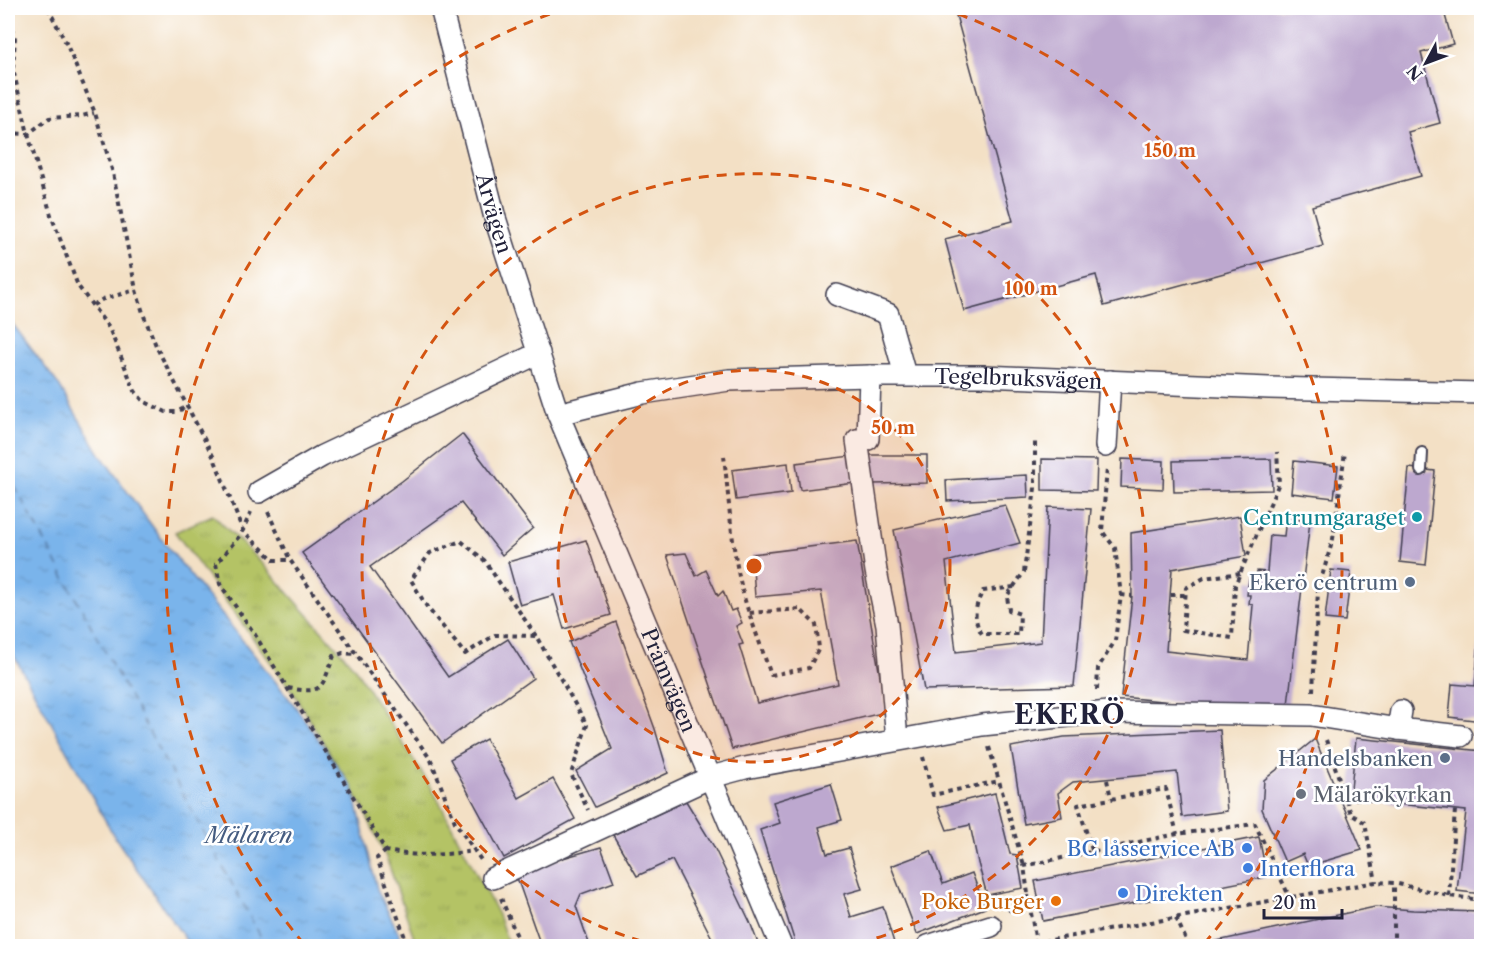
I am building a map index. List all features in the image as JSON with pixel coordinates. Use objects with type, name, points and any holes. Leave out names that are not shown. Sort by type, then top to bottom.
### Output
[{"type":"street","name":"Årvägen","points":[[441,8],[495,218],[558,414]]},
{"type":"street","points":[[837,295],[888,314],[904,375]]},
{"type":"street","points":[[259,492],[322,456],[539,353]]},
{"type":"street","name":"Tegelbruksvägen","points":[[558,414],[643,393],[729,380],[904,375],[1482,393]]},
{"type":"street","points":[[870,376],[862,440],[876,571],[908,738]]},
{"type":"street","points":[[1106,446],[1110,381]]},
{"type":"street","name":"Pråmvägen","points":[[558,414],[781,946]]},
{"type":"street","points":[[493,878],[711,777],[745,768],[982,725],[1096,713],[1318,716],[1399,720],[1461,736]]},
{"type":"street","points":[[928,946],[991,926]]},
{"type":"lane","points":[[1421,470],[1422,453]]},
{"type":"path","points":[[48,8],[67,45],[95,113],[113,173],[136,290],[157,348],[214,458],[243,531],[274,560],[290,560]]},
{"type":"path","points":[[8,20],[15,38],[14,69],[28,134],[51,215],[78,286],[109,328],[135,391],[143,401],[153,408],[166,412],[176,412],[189,406]]},
{"type":"path","points":[[8,133],[28,134],[50,118],[95,113]]},
{"type":"path","points":[[93,305],[103,299],[136,290]]},
{"type":"path","points":[[1014,587],[983,591],[976,604],[977,627],[982,634],[1019,634],[1020,614],[1009,610],[1007,596],[1014,587],[1024,572],[1035,488],[1035,442]]},
{"type":"path","points":[[1096,713],[1098,668],[1115,641],[1120,595],[1115,548],[1102,531],[1106,446]]},
{"type":"path","points":[[1240,573],[1204,578],[1186,588],[1183,630],[1232,638],[1235,585],[1279,483],[1277,452]]},
{"type":"path","points":[[1345,452],[1333,539],[1318,590],[1316,665],[1318,716],[1351,814],[1365,823],[1376,882]]},
{"type":"path","points":[[724,456],[736,554],[749,613],[771,675],[809,668],[819,648],[816,624],[800,609],[749,613]]},
{"type":"path","points":[[259,492],[243,531],[216,564],[220,584],[254,633],[386,851]]},
{"type":"path","points":[[259,492],[290,560],[431,760],[455,822],[493,878],[520,946]]},
{"type":"path","points":[[536,636],[495,635],[465,654],[428,607],[411,580],[430,553],[462,541],[484,560],[536,636],[587,725],[571,774],[597,830]]},
{"type":"path","points":[[1120,595],[1132,596]]},
{"type":"path","points":[[1171,596],[1185,595]]},
{"type":"path","points":[[288,688],[307,692],[318,689],[326,681],[334,656],[343,653],[356,654]]},
{"type":"path","points":[[982,725],[1023,866],[1036,943]]},
{"type":"path","points":[[908,738],[933,795],[999,781]]},
{"type":"path","points":[[1107,780],[1111,798]]},
{"type":"path","points":[[1092,850],[1078,805],[1111,798],[1166,789],[1177,834]]},
{"type":"path","points":[[1449,896],[1455,810]]},
{"type":"path","points":[[1023,866],[1177,834],[1255,824],[1290,897]]},
{"type":"path","points":[[408,946],[377,858],[386,851],[413,856],[437,856],[475,850]]},
{"type":"path","points":[[1017,946],[1376,882],[1394,883],[1449,896],[1482,900]]},
{"type":"path","points":[[1394,883],[1394,946]]},
{"type":"path","points":[[991,926],[1028,894]]},
{"type":"path","points":[[1176,918],[1189,946]]},
{"type":"green space","points":[[213,515],[263,564],[354,667],[433,790],[498,915],[509,946],[417,946],[386,857],[362,806],[294,694],[175,532]]},
{"type":"water","name":"Mälaren","points":[[8,318],[58,384],[100,454],[163,541],[295,706],[353,788],[377,889],[405,946],[190,946],[114,836],[8,645]]},
{"type":"building","points":[[954,8],[1443,8],[1453,44],[1421,53],[1440,123],[1408,132],[1421,176],[1312,206],[1323,246],[1104,306],[1096,275],[964,311],[945,239],[1013,221]]},
{"type":"building","points":[[462,434],[533,528],[502,555],[461,503],[370,567],[448,677],[508,639],[533,678],[442,743],[302,553],[402,481]]},
{"type":"building","points":[[870,455],[927,455],[927,483],[871,484]]},
{"type":"building","points":[[851,456],[855,483],[800,490],[796,463]]},
{"type":"building","points":[[1042,459],[1097,460],[1096,491],[1042,490]]},
{"type":"building","points":[[1122,459],[1164,461],[1163,489],[1121,487]]},
{"type":"building","points":[[1271,459],[1272,490],[1174,492],[1173,461]]},
{"type":"building","points":[[1294,461],[1338,466],[1334,498],[1291,493]]},
{"type":"building","points":[[788,463],[791,493],[736,500],[732,470]]},
{"type":"building","name":"Centrumgaraget","points":[[1409,468],[1435,471],[1426,565],[1400,562]]},
{"type":"building","points":[[1027,475],[1028,497],[947,501],[946,480]]},
{"type":"building","points":[[1005,505],[1020,543],[946,562],[956,652],[1041,642],[1048,507],[1091,509],[1074,686],[924,690],[894,530]]},
{"type":"building","points":[[1240,516],[1246,556],[1172,569],[1166,651],[1248,660],[1253,605],[1249,604],[1250,595],[1247,595],[1249,580],[1256,581],[1257,571],[1267,572],[1270,535],[1284,536],[1286,518],[1310,521],[1287,713],[1121,697],[1132,596],[1131,533]]},
{"type":"building","points":[[586,540],[611,615],[564,629],[554,595],[520,605],[508,562]]},
{"type":"building","points":[[857,541],[886,712],[732,749],[667,555],[686,553],[696,576],[706,570],[718,596],[723,591],[731,611],[736,609],[742,623],[736,626],[743,644],[739,645],[757,703],[838,684],[821,591],[755,597],[752,554]]},
{"type":"building","points":[[1331,570],[1351,572],[1345,621],[1325,619]]},
{"type":"building","points":[[616,622],[655,729],[668,773],[595,807],[576,771],[612,749],[569,642]]},
{"type":"building","points":[[1480,627],[1482,627],[1482,721],[1449,717],[1452,684],[1475,686]]},
{"type":"building","points":[[1220,730],[1227,811],[1182,817],[1177,772],[1073,782],[1058,793],[1062,817],[1024,824],[1011,747],[1064,737]]},
{"type":"building","points":[[1356,738],[1482,751],[1482,894],[1457,891],[1466,811],[1350,799]]},
{"type":"building","points":[[486,739],[519,798],[553,779],[575,819],[504,858],[450,759]]},
{"type":"building","name":"Mälarökyrkan","points":[[1315,739],[1362,850],[1308,866],[1303,854],[1285,862],[1262,809],[1264,780]]},
{"type":"building","points":[[831,784],[842,820],[819,827],[827,854],[849,848],[862,889],[844,894],[851,917],[883,907],[895,946],[796,946],[760,830],[780,823],[773,802]]},
{"type":"building","points":[[995,793],[1010,854],[1017,855],[1023,888],[987,895],[970,825],[947,830],[938,807]]},
{"type":"building","points":[[686,801],[713,845],[759,946],[696,946],[713,940],[672,860],[637,876],[613,835]]},
{"type":"building","points":[[1259,837],[1267,877],[1043,921],[1035,881]]},
{"type":"building","points":[[601,847],[614,882],[581,894],[576,906],[590,946],[541,946],[515,872]]},
{"type":"building","points":[[931,851],[943,884],[972,873],[985,908],[917,934],[891,866]]},
{"type":"building","points":[[1375,907],[1482,912],[1482,946],[1204,946],[1203,944]]},
{"type":"ferry route","points":[[8,474],[266,946]]},
{"type":"place","name":"Centrumgaraget","points":[[1417,517]]},
{"type":"place","name":"Ekerö centrum","points":[[1410,582]]},
{"type":"place","name":"Handelsbanken","points":[[1445,758]]},
{"type":"place","name":"Mälarökyrkan","points":[[1301,794]]},
{"type":"place","name":"BC låsservice AB","points":[[1247,848]]},
{"type":"place","name":"Interflora","points":[[1248,868]]},
{"type":"place","name":"Direkten","points":[[1123,893]]},
{"type":"place","name":"Poke Burger","points":[[1056,901]]},
{"type":"district","name":"EKERÖ","points":[[1070,714]]}]
